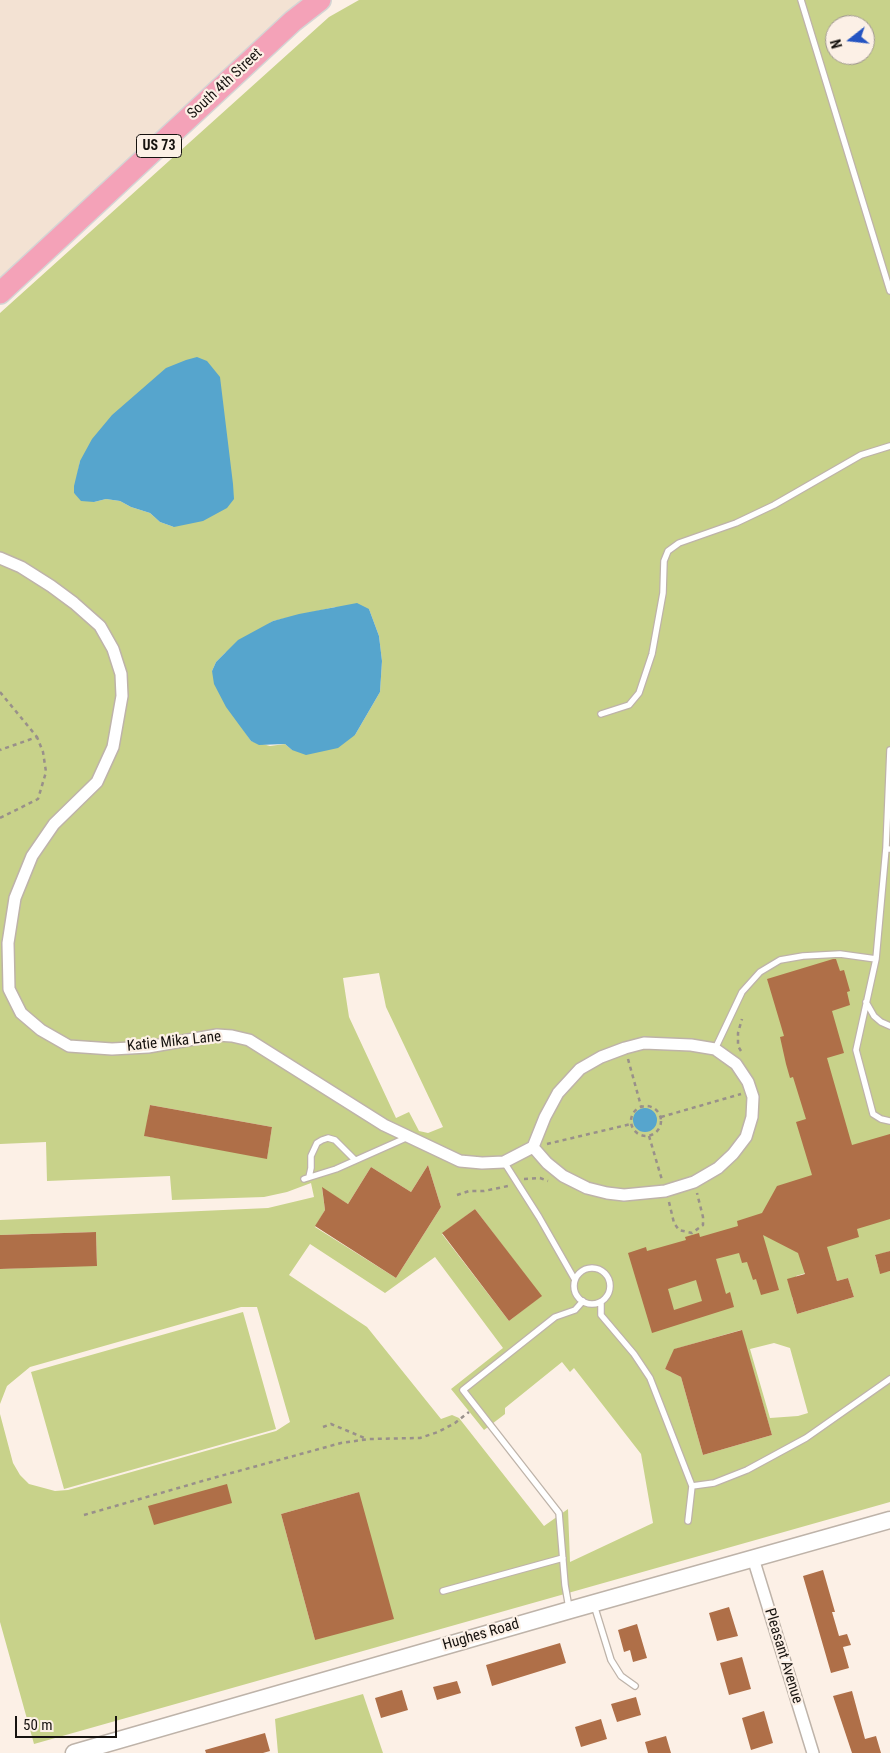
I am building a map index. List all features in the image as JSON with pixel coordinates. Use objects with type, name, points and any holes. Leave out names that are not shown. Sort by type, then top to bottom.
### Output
[{"type":"highway","name":"South 4th Street","points":[[0,293],[306,7],[320,0]]},
{"type":"street","name":"Katie Mika Lane","points":[[0,558],[21,567],[51,586],[100,626],[113,649],[121,674],[122,696],[113,747],[101,773],[96,782],[54,824],[32,856],[16,898],[8,943],[10,989],[21,1014],[41,1030],[69,1046],[148,1047],[217,1036],[232,1036],[249,1040],[384,1125],[408,1137],[460,1161],[504,1162]]},
{"type":"street","points":[[504,1162],[533,1147],[558,1092],[580,1069],[625,1048],[644,1043],[663,1043],[715,1049],[736,1064],[748,1082],[753,1098],[752,1117],[746,1137],[718,1168],[681,1187],[645,1194],[624,1195],[587,1188],[563,1176],[547,1163],[533,1147]]},
{"type":"street","name":"Hughes Road","points":[[74,1753],[593,1603],[890,1520]]},
{"type":"street","name":"Pleasant Avenue","points":[[754,1558],[813,1753]]},
{"type":"lane","points":[[800,0],[890,290]]},
{"type":"lane","points":[[601,714],[629,705],[639,693],[652,654],[663,593],[664,561],[668,551],[679,543],[736,523],[774,505],[861,455],[890,446]]},
{"type":"lane","points":[[890,750],[888,849],[876,959],[856,1050],[873,1114],[881,1119],[890,1121]]},
{"type":"lane","points":[[715,1049],[742,992],[760,972],[780,960],[803,956],[840,954],[876,959]]},
{"type":"lane","points":[[866,1002],[874,1016],[890,1026]]},
{"type":"lane","points":[[355,1160],[335,1140],[328,1138],[322,1140],[317,1143],[310,1156],[311,1168],[307,1178],[336,1169],[408,1137]]},
{"type":"lane","points":[[504,1162],[539,1217],[575,1280]]},
{"type":"lane","points":[[594,1267],[604,1272],[608,1277],[611,1288],[609,1294],[595,1304],[583,1301],[575,1292],[575,1280],[578,1274],[594,1267]]},
{"type":"lane","points":[[570,1610],[564,1585],[559,1512],[463,1390],[555,1317],[575,1310],[583,1301]]},
{"type":"lane","points":[[600,1302],[601,1314],[634,1354],[650,1378],[692,1486],[688,1522]]},
{"type":"lane","points":[[692,1486],[722,1480],[747,1470],[781,1452],[806,1438],[890,1379]]},
{"type":"lane","points":[[443,1591],[563,1558]]},
{"type":"lane","points":[[593,1603],[611,1660],[621,1676],[635,1686]]},
{"type":"path","points":[[0,692],[37,737],[44,752],[46,772],[38,799],[0,818]]},
{"type":"path","points":[[0,750],[37,737]]},
{"type":"path","points":[[742,1019],[738,1033],[738,1046],[742,1054]]},
{"type":"path","points":[[625,1048],[641,1106]]},
{"type":"path","points":[[661,1117],[751,1091]]},
{"type":"path","points":[[646,1105],[655,1108],[661,1117],[660,1127],[649,1136],[636,1132],[631,1124],[631,1115],[641,1106],[646,1105]]},
{"type":"path","points":[[533,1147],[631,1124]]},
{"type":"path","points":[[457,1195],[469,1191],[499,1189],[523,1179],[540,1178],[552,1182]]},
{"type":"path","points":[[691,1192],[696,1189]]},
{"type":"path","points":[[84,1515],[341,1443],[369,1439],[420,1438],[438,1432],[455,1423],[476,1407]]},
{"type":"path","points":[[323,1427],[332,1424],[369,1439]]},
{"type":"shaded area","points":[[0,0],[310,0],[0,293]]},
{"type":"green space","points":[[359,0],[890,0],[890,1251],[875,1256],[880,1273],[890,1271],[890,1502],[34,1744],[0,1622],[0,1414],[13,1463],[20,1475],[29,1484],[55,1491],[68,1490],[276,1431],[290,1422],[257,1307],[241,1307],[30,1367],[7,1386],[0,1404],[0,1269],[97,1265],[96,1232],[0,1235],[0,1220],[268,1208],[314,1197],[311,1183],[287,1192],[264,1197],[172,1200],[170,1176],[47,1181],[46,1142],[0,1144],[0,313],[329,17]],"holes":[[[80,461],[174,527],[160,522],[150,513],[120,501],[106,499],[94,502],[74,493]],[[335,607],[369,609],[379,636],[382,661],[380,692],[355,735],[292,750],[285,744],[270,746],[251,741],[212,671],[216,662],[225,653],[273,621]],[[379,973],[386,1007],[443,1127],[428,1133],[419,1131],[409,1112],[396,1118],[349,1017],[343,978]],[[150,1105],[272,1127],[267,1158],[145,1136]],[[428,1165],[441,1207],[396,1278],[315,1227],[325,1210],[322,1188],[348,1204],[371,1167],[411,1192]],[[475,1209],[541,1296],[509,1321],[442,1234]],[[310,1244],[385,1293],[435,1257],[503,1348],[451,1389],[484,1430],[505,1414],[505,1408],[562,1362],[570,1372],[574,1368],[641,1454],[653,1523],[570,1562],[568,1509],[544,1526],[459,1418],[452,1415],[441,1419],[367,1327],[289,1275]],[[832,1265],[837,1281],[848,1278],[854,1297],[797,1314],[792,1297],[801,1295],[796,1276]],[[741,1330],[772,1435],[703,1455],[681,1377],[665,1369],[675,1349]],[[774,1343],[790,1348],[808,1413],[798,1416],[770,1418],[750,1349]],[[359,1492],[315,1640],[281,1514]]]},
{"type":"green space","points":[[243,1312],[276,1429],[64,1489],[31,1372]]},
{"type":"green space","points":[[363,1694],[383,1753],[278,1753],[275,1719]]},
{"type":"water","points":[[197,357],[207,361],[220,377],[234,499],[227,508],[203,521],[174,527],[160,522],[150,513],[120,501],[106,499],[94,502],[81,501],[74,493],[74,486],[80,461],[92,439],[112,415],[166,368]]},
{"type":"water","points":[[357,603],[369,609],[379,636],[382,661],[380,692],[355,735],[338,748],[306,755],[292,750],[285,744],[259,745],[251,741],[226,707],[214,684],[212,671],[216,662],[238,640],[273,621]]},
{"type":"water","points":[[645,1108],[653,1112],[657,1120],[653,1128],[645,1132],[637,1128],[633,1120],[637,1112]]},
{"type":"building","points":[[833,959],[836,959],[840,971],[844,970],[850,991],[847,992],[850,1005],[832,1011],[844,1053],[827,1058],[852,1145],[890,1134],[890,1219],[857,1229],[859,1237],[827,1247],[837,1281],[848,1278],[854,1297],[797,1314],[787,1279],[805,1274],[798,1253],[763,1235],[779,1290],[761,1295],[756,1279],[753,1280],[747,1262],[742,1263],[739,1253],[716,1259],[726,1294],[730,1292],[734,1307],[652,1333],[628,1253],[646,1247],[647,1251],[686,1240],[685,1237],[699,1233],[700,1237],[738,1226],[737,1221],[762,1213],[777,1186],[812,1175],[796,1122],[806,1119],[793,1077],[790,1078],[786,1064],[780,1037],[784,1036],[767,979]],"holes":[[[696,1280],[702,1301],[674,1310],[668,1289]]]},
{"type":"building","points":[[150,1105],[272,1127],[267,1159],[144,1136]]},
{"type":"building","points":[[428,1165],[441,1207],[396,1278],[315,1226],[325,1210],[322,1187],[348,1204],[371,1167],[411,1192]]},
{"type":"building","points":[[475,1209],[542,1296],[509,1321],[442,1233]]},
{"type":"building","points":[[96,1232],[97,1266],[0,1269],[0,1235]]},
{"type":"building","points":[[890,1251],[890,1271],[880,1274],[875,1255]]},
{"type":"building","points":[[742,1330],[772,1435],[703,1455],[681,1377],[665,1369],[674,1349]]},
{"type":"building","points":[[227,1484],[232,1503],[154,1525],[148,1506]]},
{"type":"building","points":[[359,1492],[394,1619],[315,1640],[281,1514]]},
{"type":"building","points":[[823,1570],[835,1612],[832,1612],[839,1636],[847,1634],[851,1645],[843,1647],[849,1668],[831,1673],[803,1576]]},
{"type":"building","points":[[729,1607],[738,1636],[717,1641],[709,1613]]},
{"type":"building","points":[[637,1624],[647,1658],[633,1662],[630,1650],[624,1652],[618,1630]]},
{"type":"building","points":[[560,1643],[566,1663],[492,1686],[486,1665]]},
{"type":"building","points":[[742,1657],[751,1689],[729,1695],[720,1663]]},
{"type":"building","points":[[457,1681],[461,1693],[437,1700],[433,1687]]},
{"type":"building","points":[[402,1690],[408,1710],[381,1718],[375,1698]]},
{"type":"building","points":[[852,1691],[865,1739],[876,1736],[881,1753],[852,1753],[833,1696]]},
{"type":"building","points":[[636,1697],[641,1715],[617,1722],[611,1704]]},
{"type":"building","points":[[764,1711],[773,1743],[751,1750],[742,1718]]},
{"type":"building","points":[[601,1719],[607,1739],[581,1747],[575,1727]]},
{"type":"building","points":[[265,1733],[270,1751],[263,1753],[206,1753],[205,1750]]},
{"type":"building","points":[[666,1736],[671,1753],[648,1753],[645,1742]]}]
